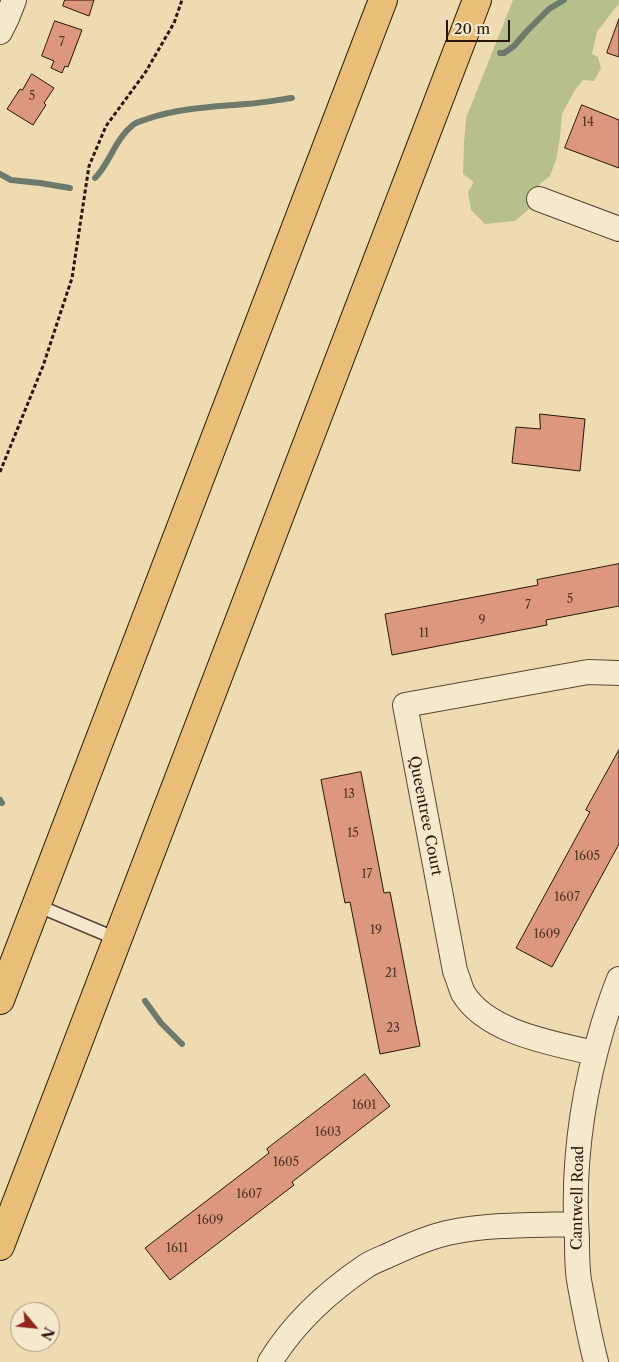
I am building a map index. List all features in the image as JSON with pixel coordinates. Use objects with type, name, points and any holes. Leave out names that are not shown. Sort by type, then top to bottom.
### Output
[{"type":"highway","points":[[0,1000],[383,0]]},
{"type":"highway","points":[[0,1246],[477,0]]},
{"type":"street","points":[[0,32],[14,0]]},
{"type":"street","points":[[539,199],[619,229]]},
{"type":"street","name":"Queentree Court","points":[[594,1053],[523,1035],[496,1022],[478,1010],[464,993],[455,971],[404,706],[588,672],[619,673]]},
{"type":"street","name":"Cantwell Road","points":[[596,1362],[579,1278],[576,1173],[581,1115],[594,1053],[619,978]]},
{"type":"street","points":[[270,1362],[279,1347],[302,1320],[337,1289],[368,1265],[410,1246],[447,1233],[488,1227],[576,1224]]},
{"type":"lane","points":[[36,905],[117,939]]},
{"type":"path","points":[[0,472],[43,366],[72,278],[89,166],[106,126],[145,73],[174,24],[182,0]]},
{"type":"green space","points":[[513,0],[619,0],[619,3],[597,32],[592,54],[598,57],[601,68],[594,81],[583,80],[575,90],[562,114],[556,160],[550,176],[540,184],[529,209],[515,221],[485,224],[471,210],[468,192],[474,182],[463,174],[466,118]]},
{"type":"building","points":[[65,0],[94,0],[89,16],[63,6]]},
{"type":"building","points":[[619,19],[619,57],[607,53]]},
{"type":"building","points":[[55,21],[82,30],[68,67],[65,66],[62,73],[51,68],[54,61],[42,56]]},
{"type":"building","points":[[32,74],[54,88],[33,125],[7,109]]},
{"type":"building","points":[[582,105],[619,120],[619,168],[565,148]]},
{"type":"building","points":[[540,414],[585,419],[580,471],[512,463],[516,427],[540,429]]},
{"type":"building","points":[[619,564],[619,606],[546,620],[547,625],[392,655],[385,614],[538,585],[537,580]]},
{"type":"building","points":[[619,750],[619,844],[552,967],[516,948],[590,812],[586,810]]},
{"type":"building","points":[[361,772],[384,893],[390,892],[420,1046],[380,1054],[350,902],[345,903],[321,780]]},
{"type":"building","points":[[365,1074],[390,1106],[292,1182],[294,1185],[170,1280],[145,1248],[269,1153],[267,1149]]},
{"type":"waterway","points":[[500,53],[504,53],[514,46],[549,9],[564,0]]},
{"type":"waterway","points":[[95,178],[122,137],[137,122],[183,110],[292,98]]},
{"type":"waterway","points":[[0,174],[11,180],[70,188]]},
{"type":"waterway","points":[[145,1001],[161,1023],[182,1044]]}]
